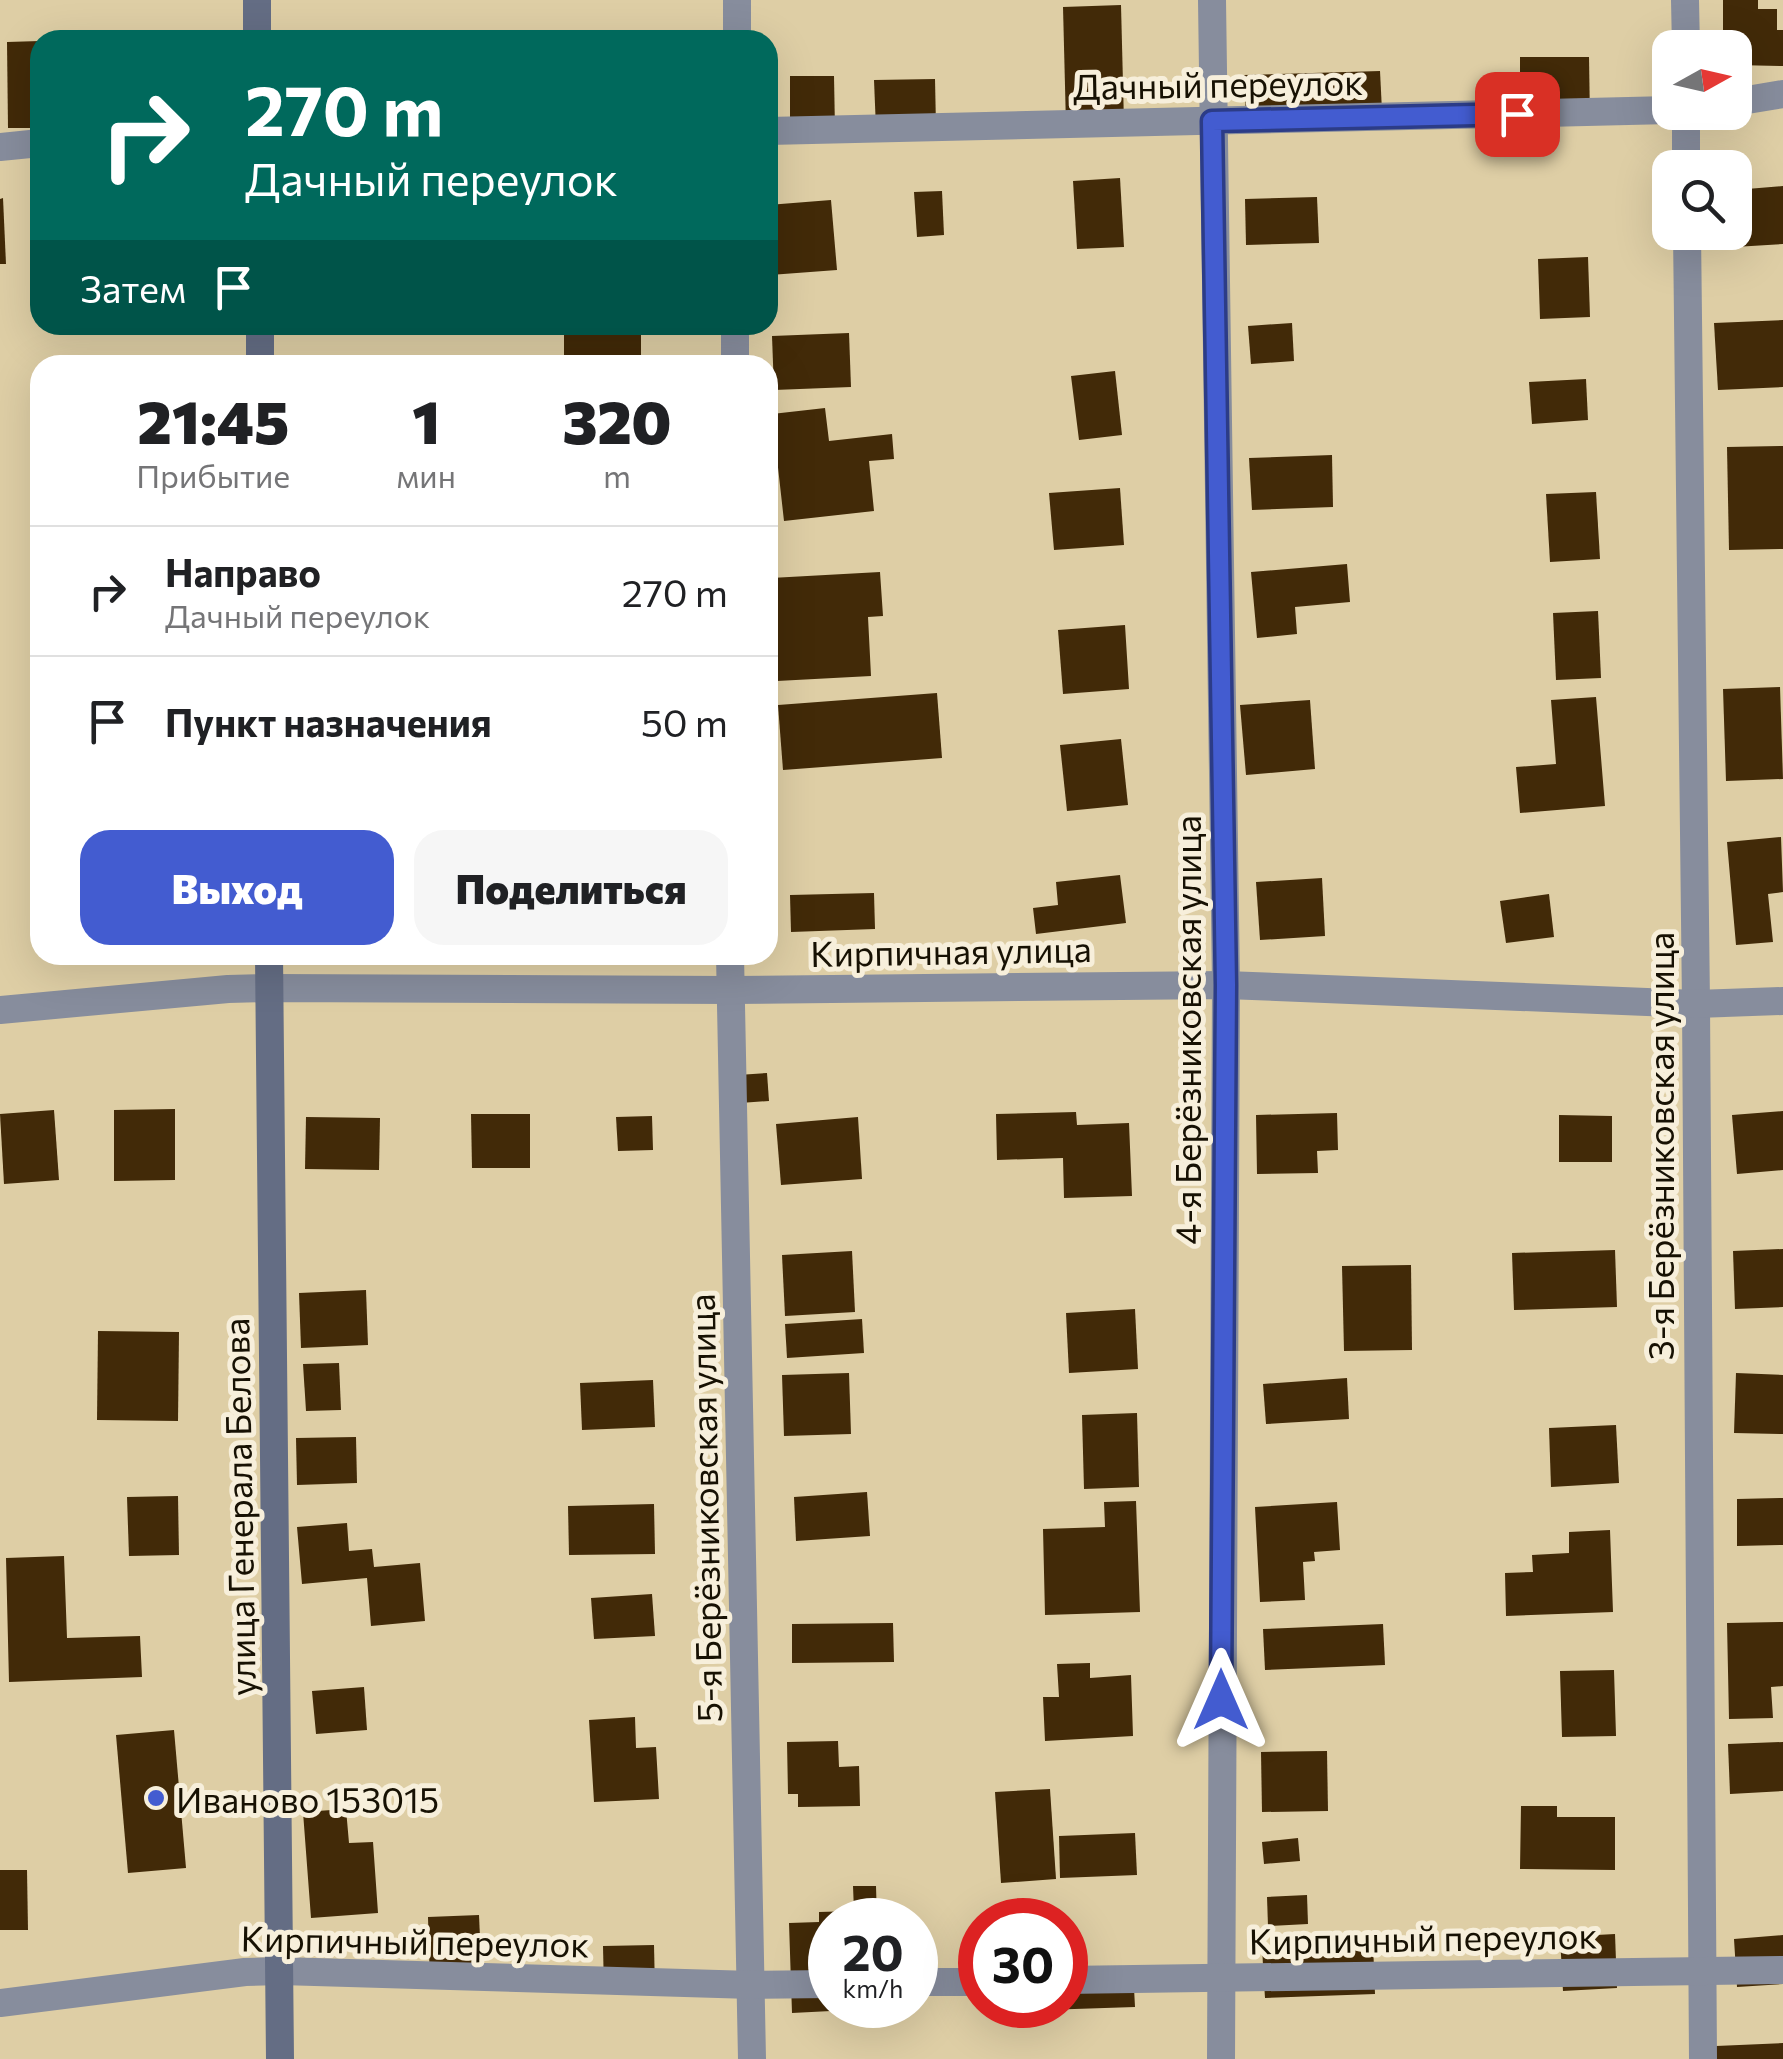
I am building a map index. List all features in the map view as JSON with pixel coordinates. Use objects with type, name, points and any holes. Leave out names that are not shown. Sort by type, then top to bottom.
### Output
[{"type":"main road","points":[[257,0],[257,30]]},
{"type":"main road","name":"улица Генерала Белова","points":[[269,965],[280,2059]]},
{"type":"street","points":[[737,0],[737,30]]},
{"type":"street","name":"4-я Берёзниковская улица","points":[[1212,0],[1226,985],[1221,2059]]},
{"type":"street","points":[[1686,0],[1686,30]]},
{"type":"street","points":[[1752,99],[1783,94]]},
{"type":"street","name":"Дачный переулок","points":[[778,131],[1652,110]]},
{"type":"street","points":[[0,147],[30,144]]},
{"type":"street","name":"3-я Берёзниковская улица","points":[[1687,250],[1702,2059]]},
{"type":"street","name":"5-я Берёзниковская улица","points":[[730,965],[752,2059]]},
{"type":"street","name":"Кирпичная улица","points":[[0,1010],[270,988],[730,990],[1226,985],[1696,1004],[1783,1001]]},
{"type":"street","name":"Кирпичный переулок","points":[[1088,1980],[1783,1970]]},
{"type":"street","name":"Кирпичный переулок","points":[[0,2003],[245,1972],[281,1971],[808,1984]]},
{"type":"building","points":[[1723,0],[1758,0],[1758,9],[1777,9],[1777,30],[1783,30],[1783,66],[1752,65],[1752,30],[1723,30]]},
{"type":"building","points":[[1121,5],[1124,123],[1066,125],[1063,7]]},
{"type":"building","points":[[30,41],[30,128],[8,128],[7,42]]},
{"type":"building","points":[[1520,57],[1589,57],[1590,121],[1520,121]]},
{"type":"building","points":[[1380,71],[1382,111],[1246,116],[1244,75]]},
{"type":"building","points":[[790,76],[834,76],[835,130],[790,131]]},
{"type":"building","points":[[935,79],[936,127],[876,129],[874,80]]},
{"type":"building","points":[[1120,178],[1124,247],[1077,249],[1073,181]]},
{"type":"building","points":[[1783,186],[1783,244],[1752,246],[1752,189]]},
{"type":"building","points":[[942,191],[944,235],[917,237],[914,192]]},
{"type":"building","points":[[1317,197],[1319,243],[1246,245],[1245,199]]},
{"type":"building","points":[[3,198],[6,264],[0,264],[0,199]]},
{"type":"building","points":[[831,200],[837,270],[778,274],[778,204]]},
{"type":"building","points":[[1588,257],[1590,317],[1540,319],[1538,259]]},
{"type":"building","points":[[1783,320],[1783,387],[1718,390],[1714,323]]},
{"type":"building","points":[[1292,323],[1294,361],[1251,364],[1248,326]]},
{"type":"building","points":[[849,333],[851,387],[778,390],[778,355],[773,355],[772,336]]},
{"type":"building","points":[[564,335],[641,335],[641,355],[564,355]]},
{"type":"building","points":[[1115,371],[1122,435],[1079,440],[1071,376]]},
{"type":"building","points":[[1586,379],[1588,420],[1532,424],[1529,382]]},
{"type":"building","points":[[825,408],[829,441],[892,434],[894,459],[869,461],[874,511],[784,521],[778,468],[778,413]]},
{"type":"building","points":[[1783,446],[1783,549],[1729,550],[1727,447]]},
{"type":"building","points":[[1332,455],[1333,507],[1252,510],[1249,458]]},
{"type":"building","points":[[1120,488],[1124,545],[1054,550],[1049,493]]},
{"type":"building","points":[[1596,492],[1600,559],[1550,562],[1546,494]]},
{"type":"building","points":[[1347,564],[1350,602],[1295,607],[1297,634],[1257,638],[1251,572]]},
{"type":"building","points":[[880,572],[883,616],[868,617],[871,676],[778,681],[778,578]]},
{"type":"building","points":[[1598,611],[1601,678],[1556,680],[1553,613]]},
{"type":"building","points":[[1125,625],[1129,689],[1063,694],[1058,630]]},
{"type":"building","points":[[1780,687],[1783,779],[1726,781],[1723,689]]},
{"type":"building","points":[[937,693],[942,758],[783,770],[778,705]]},
{"type":"building","points":[[1596,697],[1605,806],[1520,813],[1516,767],[1556,764],[1551,700]]},
{"type":"building","points":[[1310,700],[1315,769],[1246,775],[1240,705]]},
{"type":"building","points":[[1121,739],[1128,805],[1067,811],[1060,745]]},
{"type":"building","points":[[1781,837],[1783,892],[1768,894],[1773,942],[1736,945],[1727,842]]},
{"type":"building","points":[[1120,875],[1126,923],[1036,934],[1033,908],[1058,905],[1056,882]]},
{"type":"building","points":[[1322,878],[1325,936],[1260,940],[1256,882]]},
{"type":"building","points":[[874,893],[875,929],[791,932],[790,895]]},
{"type":"building","points":[[1549,894],[1554,937],[1506,943],[1500,901]]},
{"type":"building","points":[[767,1073],[769,1101],[740,1103],[738,1075]]},
{"type":"building","points":[[175,1109],[175,1180],[114,1181],[114,1110]]},
{"type":"building","points":[[54,1110],[59,1180],[4,1184],[0,1114]]},
{"type":"building","points":[[1783,1111],[1783,1170],[1737,1174],[1732,1115]]},
{"type":"building","points":[[1076,1112],[1077,1125],[1129,1123],[1132,1196],[1064,1198],[1063,1158],[997,1160],[996,1114]]},
{"type":"building","points":[[1337,1113],[1338,1150],[1317,1151],[1318,1173],[1257,1174],[1256,1115]]},
{"type":"building","points":[[471,1114],[530,1114],[530,1168],[472,1168]]},
{"type":"building","points":[[1559,1115],[1612,1116],[1612,1162],[1559,1162]]},
{"type":"building","points":[[652,1116],[653,1150],[618,1151],[616,1117]]},
{"type":"building","points":[[306,1117],[380,1118],[379,1170],[305,1169]]},
{"type":"building","points":[[858,1117],[862,1179],[781,1185],[776,1124]]},
{"type":"building","points":[[1783,1249],[1783,1307],[1735,1309],[1733,1251]]},
{"type":"building","points":[[1615,1250],[1617,1307],[1514,1310],[1512,1253]]},
{"type":"building","points":[[852,1251],[855,1312],[785,1316],[782,1255]]},
{"type":"building","points":[[1411,1265],[1412,1350],[1344,1351],[1342,1266]]},
{"type":"building","points":[[366,1290],[368,1345],[301,1348],[299,1293]]},
{"type":"building","points":[[1135,1309],[1138,1369],[1069,1373],[1066,1313]]},
{"type":"building","points":[[862,1319],[864,1353],[787,1358],[785,1324]]},
{"type":"building","points":[[98,1331],[179,1332],[178,1421],[97,1420]]},
{"type":"building","points":[[339,1363],[341,1410],[306,1411],[303,1364]]},
{"type":"building","points":[[849,1373],[851,1434],[784,1436],[782,1375]]},
{"type":"building","points":[[1736,1373],[1783,1375],[1783,1434],[1734,1433]]},
{"type":"building","points":[[1347,1378],[1349,1419],[1266,1424],[1263,1384]]},
{"type":"building","points":[[653,1380],[655,1427],[582,1430],[580,1383]]},
{"type":"building","points":[[1137,1413],[1139,1487],[1084,1489],[1082,1415]]},
{"type":"building","points":[[1616,1425],[1619,1483],[1551,1487],[1549,1428]]},
{"type":"building","points":[[356,1437],[357,1483],[297,1485],[296,1438]]},
{"type":"building","points":[[867,1492],[870,1536],[796,1541],[794,1497]]},
{"type":"building","points":[[178,1496],[179,1555],[129,1556],[127,1497]]},
{"type":"building","points":[[1783,1498],[1783,1545],[1737,1546],[1737,1499]]},
{"type":"building","points":[[1136,1501],[1140,1612],[1045,1615],[1043,1529],[1105,1527],[1104,1502]]},
{"type":"building","points":[[1337,1502],[1340,1550],[1314,1552],[1315,1561],[1303,1562],[1305,1600],[1260,1602],[1255,1507]]},
{"type":"building","points":[[654,1504],[655,1554],[569,1555],[568,1506]]},
{"type":"building","points":[[347,1523],[349,1551],[372,1549],[374,1567],[420,1563],[425,1621],[371,1626],[367,1578],[302,1584],[297,1527]]},
{"type":"building","points":[[1610,1530],[1613,1612],[1506,1616],[1505,1573],[1533,1572],[1532,1555],[1569,1553],[1569,1532]]},
{"type":"building","points":[[64,1556],[67,1638],[140,1636],[142,1677],[9,1682],[6,1558]]},
{"type":"building","points":[[652,1594],[655,1636],[594,1639],[591,1598]]},
{"type":"building","points":[[1783,1622],[1783,1686],[1771,1687],[1773,1718],[1729,1719],[1727,1623]]},
{"type":"building","points":[[893,1623],[894,1662],[792,1663],[792,1624]]},
{"type":"building","points":[[1383,1624],[1385,1665],[1265,1670],[1263,1629]]},
{"type":"building","points":[[1090,1663],[1090,1678],[1131,1675],[1133,1736],[1045,1741],[1043,1697],[1059,1697],[1057,1664]]},
{"type":"building","points":[[1614,1670],[1616,1736],[1562,1737],[1560,1671]]},
{"type":"building","points":[[364,1687],[367,1730],[316,1734],[312,1691]]},
{"type":"building","points":[[635,1717],[636,1748],[656,1747],[659,1799],[594,1802],[589,1720]]},
{"type":"building","points":[[174,1730],[186,1868],[128,1873],[116,1735]]},
{"type":"building","points":[[838,1741],[839,1767],[859,1766],[860,1806],[798,1807],[798,1794],[788,1794],[787,1742]]},
{"type":"building","points":[[1783,1742],[1783,1791],[1730,1794],[1728,1744]]},
{"type":"building","points":[[1327,1751],[1328,1811],[1262,1812],[1261,1752]]},
{"type":"building","points":[[1050,1789],[1056,1879],[1001,1883],[995,1792]]},
{"type":"building","points":[[1521,1806],[1557,1806],[1557,1817],[1615,1817],[1615,1870],[1520,1869]]},
{"type":"building","points":[[346,1809],[349,1843],[373,1842],[378,1913],[311,1918],[303,1812]]},
{"type":"building","points":[[1135,1833],[1137,1875],[1060,1878],[1059,1836]]},
{"type":"building","points":[[1298,1838],[1300,1861],[1264,1864],[1262,1842]]},
{"type":"building","points":[[0,1870],[27,1870],[28,1930],[0,1930]]},
{"type":"building","points":[[853,1886],[876,1886],[876,1898],[853,1898]]},
{"type":"building","points":[[1307,1895],[1308,1924],[1268,1926],[1267,1897]]},
{"type":"building","points":[[479,1915],[482,1983],[430,1985],[428,1917]]},
{"type":"building","points":[[808,1922],[808,2012],[792,2013],[789,1923]]},
{"type":"building","points":[[1615,1934],[1617,1988],[1563,1991],[1560,1937]]},
{"type":"building","points":[[1783,1935],[1783,1984],[1737,1987],[1734,1939]]},
{"type":"building","points":[[1373,1943],[1375,1994],[1265,1998],[1262,1948]]},
{"type":"building","points":[[654,1945],[655,1990],[604,1991],[603,1946]]},
{"type":"building","points":[[1133,1969],[1135,2007],[1088,2009],[1088,1971]]},
{"type":"building","points":[[1783,2043],[1783,2059],[1716,2059],[1716,2046]]},
{"type":"place","name":"Иваново 153015","points":[[156,1798]]},
{"type":"route","points":[[1221,1700],[1226,985],[1212,121],[1517,114]]}]
